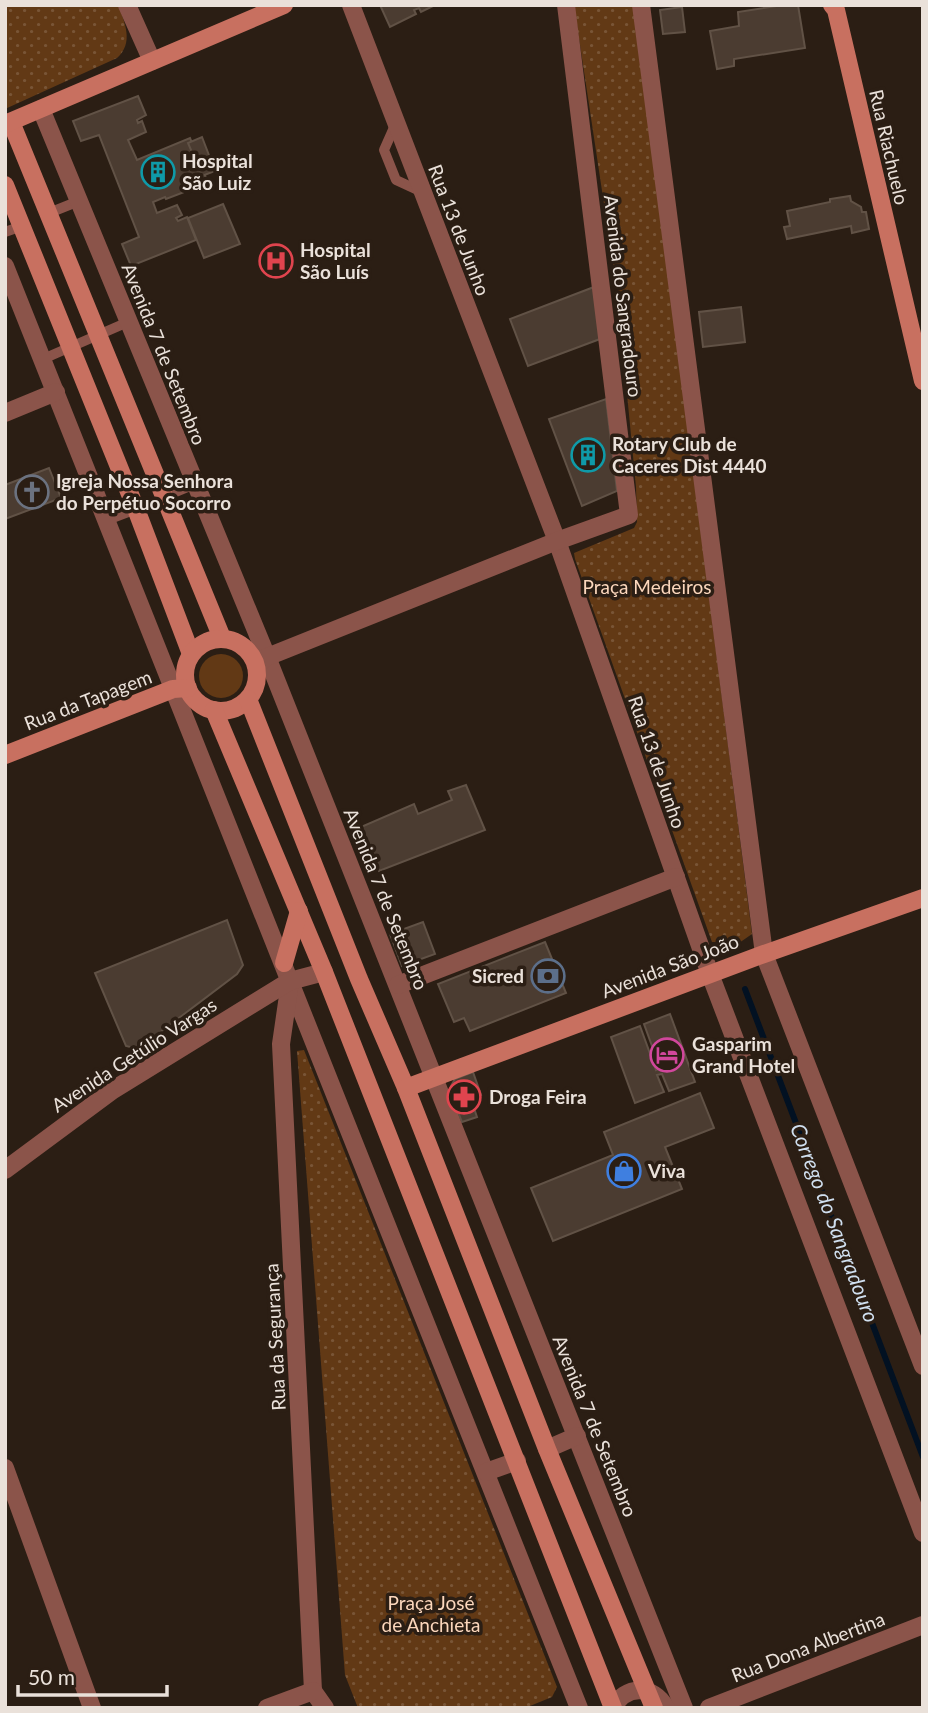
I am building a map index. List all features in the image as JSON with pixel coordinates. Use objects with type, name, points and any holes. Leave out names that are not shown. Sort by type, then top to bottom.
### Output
[{"type":"main road","points":[[222,639],[49,213],[8,123],[284,5]]},
{"type":"main road","name":"Rua Riachuelo","points":[[838,7],[923,381]]},
{"type":"main road","points":[[5,185],[13,229],[71,347],[191,654]]},
{"type":"main road","points":[[210,640],[233,641],[261,661],[256,683],[248,699],[238,707],[214,710],[203,706],[180,689],[191,654],[210,640]]},
{"type":"main road","name":"Rua da Tapagem","points":[[5,755],[180,689]]},
{"type":"main road","points":[[248,699],[359,979],[406,1088],[547,1449],[654,1708]]},
{"type":"main road","points":[[214,710],[324,972],[613,1708]]},
{"type":"main road","name":"Avenida São João","points":[[406,1088],[764,954],[923,898]]},
{"type":"main road","points":[[284,963],[299,911]]},
{"type":"main road","points":[[324,972],[351,972],[359,979]]},
{"type":"street","points":[[127,5],[152,61]]},
{"type":"street","name":"Rua 13 de Junho","points":[[351,5],[557,541],[710,974],[923,1532]]},
{"type":"street","name":"Avenida do Sangradouro","points":[[557,541],[629,515],[566,5]]},
{"type":"street","points":[[641,5],[764,954],[923,1366]]},
{"type":"street","name":"Avenida 7 de Setembro","points":[[41,109],[195,484],[261,661],[398,985],[684,1708]]},
{"type":"street","points":[[5,266],[107,520],[180,689],[290,981],[579,1708]]},
{"type":"street","points":[[5,413],[56,392]]},
{"type":"street","points":[[261,661],[557,541]]},
{"type":"street","points":[[398,985],[676,877]]},
{"type":"street","name":"Avenida Getúlio Vargas","points":[[5,1170],[113,1090],[290,981],[324,972]]},
{"type":"street","name":"Rua da Segurança","points":[[290,981],[281,1044],[313,1691]]},
{"type":"street","points":[[547,1449],[577,1436]]},
{"type":"street","points":[[486,1472],[517,1461]]},
{"type":"street","points":[[5,1468],[92,1708]]},
{"type":"street","name":"Rua Dona Albertina","points":[[709,1708],[923,1625]]},
{"type":"street","points":[[267,1708],[313,1691],[325,1708]]},
{"type":"street","points":[[613,1708],[617,1700],[630,1691],[647,1691],[661,1700],[666,1708]]},
{"type":"lane","points":[[49,213],[79,201]]},
{"type":"lane","points":[[43,359],[128,322]]},
{"type":"lane","points":[[164,497],[195,484]]},
{"type":"lane","points":[[107,520],[136,509]]},
{"type":"green space","points":[[5,5],[118,5],[127,33],[125,46],[117,58],[5,109]]},
{"type":"green space","name":"Praça Medeiros","points":[[574,5],[634,5],[752,934],[739,943],[712,942],[575,559],[574,553],[634,528],[637,522],[617,290]]},
{"type":"green space","points":[[221,654],[230,655],[237,660],[242,667],[242,685],[237,692],[230,697],[221,698],[212,697],[205,692],[200,685],[199,676],[200,667],[205,660],[212,655]]},
{"type":"green space","name":"Praça José de Anchieta","points":[[304,1050],[557,1687],[552,1697],[525,1708],[358,1708],[345,1675],[297,1051]]},
{"type":"building","points":[[380,5],[435,5],[421,12],[419,8],[414,10],[416,14],[390,27]]},
{"type":"building","points":[[798,5],[805,48],[734,59],[734,66],[717,69],[710,31],[739,26],[738,12]]},
{"type":"building","points":[[682,7],[685,32],[663,34],[660,10]]},
{"type":"building","name":"Hospital São Luiz","points":[[138,96],[146,115],[137,120],[138,123],[142,121],[146,132],[128,140],[137,160],[190,138],[208,183],[153,202],[157,213],[177,205],[182,215],[176,218],[178,221],[187,217],[196,240],[131,266],[122,244],[139,237],[99,135],[81,141],[73,121]]},
{"type":"building","points":[[202,137],[215,171],[202,176],[188,143]]},
{"type":"building","points":[[850,196],[851,201],[861,207],[862,212],[866,212],[869,229],[852,233],[851,226],[787,239],[784,227],[790,226],[787,211]]},
{"type":"building","points":[[223,204],[240,244],[204,258],[188,218]]},
{"type":"building","points":[[594,287],[600,339],[528,366],[510,319]]},
{"type":"building","points":[[741,307],[745,342],[703,347],[699,312]]},
{"type":"building","name":"Rotary Club de Caceres Dist 4440","points":[[606,399],[617,491],[582,506],[549,419]]},
{"type":"building","name":"Igreja Nossa Senhora do Perpétuo Socorro","points":[[49,468],[61,498],[5,519],[5,485]]},
{"type":"building","points":[[466,785],[485,830],[379,871],[361,827],[414,804],[418,814],[452,800],[448,791]]},
{"type":"building","points":[[227,920],[243,965],[237,974],[138,1049],[126,1046],[95,973]]},
{"type":"building","points":[[423,922],[435,954],[402,966],[390,934]]},
{"type":"building","points":[[545,942],[566,993],[470,1031],[464,1018],[454,1022],[438,984]]},
{"type":"building","points":[[670,1014],[695,1082],[669,1091],[662,1074],[657,1075],[664,1092],[635,1103],[611,1037],[640,1026],[656,1070],[660,1068],[644,1024]]},
{"type":"building","name":"Droga Feira","points":[[473,1072],[481,1095],[471,1099],[477,1117],[462,1122],[450,1092],[451,1086],[455,1079]]},
{"type":"building","name":"Viva","points":[[700,1093],[714,1128],[665,1147],[682,1189],[553,1241],[531,1188],[613,1155],[604,1132]]},
{"type":"waterway","name":"Corrego do Sangradouro","points":[[745,989],[923,1457]]},
{"type":"place","name":"Hospital São Luiz","points":[[158,172]]},
{"type":"place","name":"Hospital São Luís","points":[[276,261]]},
{"type":"place","name":"Rotary Club de Caceres Dist 4440","points":[[588,455]]},
{"type":"place","name":"Igreja Nossa Senhora do Perpétuo Socorro","points":[[32,492]]},
{"type":"place","name":"Sicred","points":[[548,976]]},
{"type":"place","name":"Gasparim Grand Hotel","points":[[667,1055]]},
{"type":"place","name":"Droga Feira","points":[[464,1097]]},
{"type":"place","name":"Viva","points":[[624,1171]]}]
